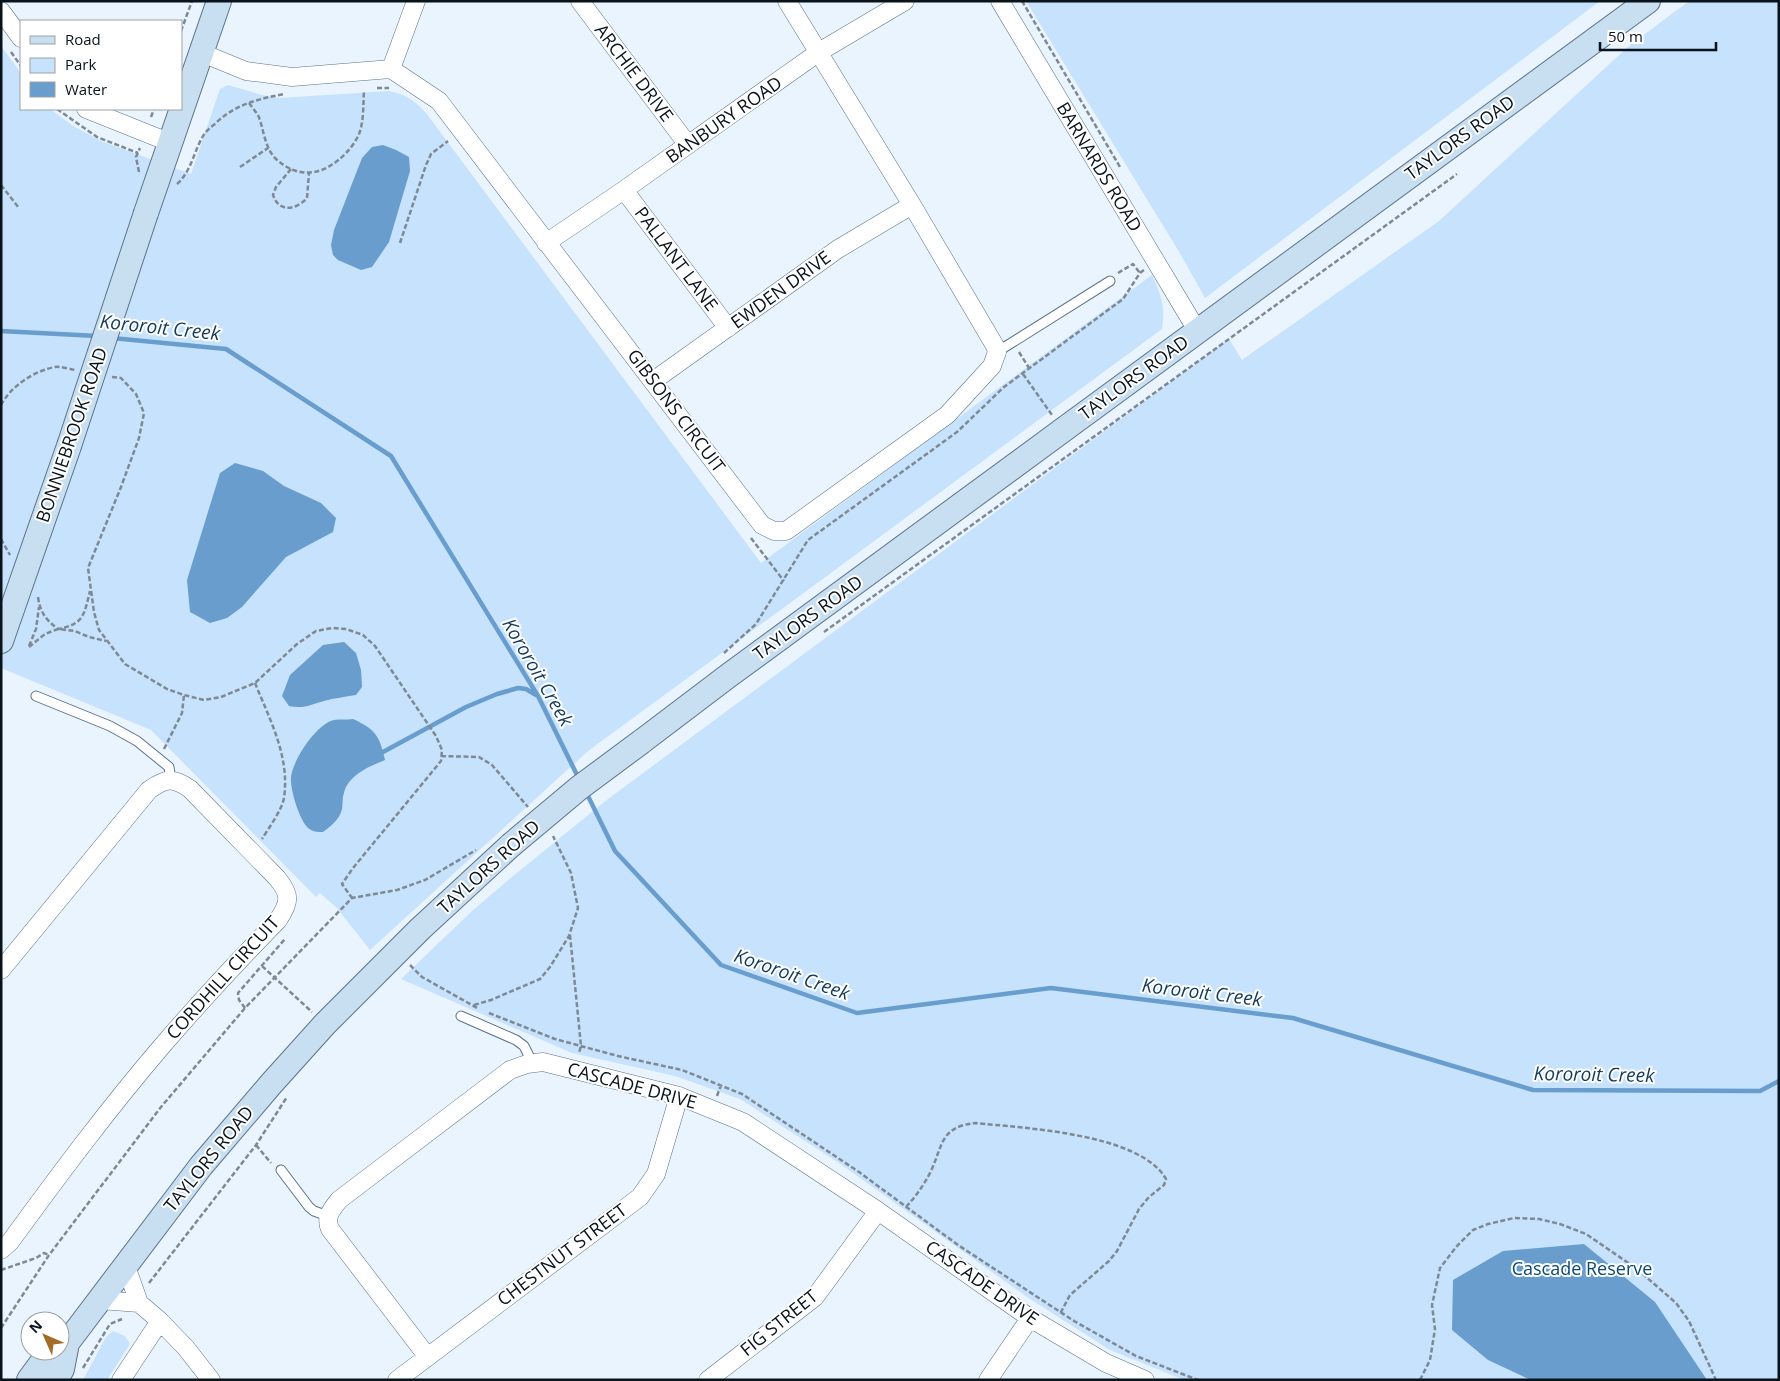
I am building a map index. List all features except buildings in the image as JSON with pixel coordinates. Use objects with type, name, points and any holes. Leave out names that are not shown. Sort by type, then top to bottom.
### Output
[{"type":"street","name":"BONNIEBROOK ROAD","points":[[1,641],[219,1]]},
{"type":"street","points":[[202,53],[246,70],[292,77],[391,69],[416,1]]},
{"type":"street","name":"ARCHIE DRIVE","points":[[580,1],[688,145]]},
{"type":"street","points":[[762,525],[774,530],[786,530],[947,414],[992,366],[997,352],[912,205],[787,1]]},
{"type":"street","name":"BANBURY ROAD","points":[[546,243],[819,52],[905,1]]},
{"type":"street","name":"BARNARDS ROAD","points":[[1000,1],[1198,332]]},
{"type":"street","name":"TAYLORS ROAD","points":[[70,1336],[100,1300],[201,1166],[271,1084],[325,1024],[420,929],[511,845],[579,788],[728,676],[1648,1]]},
{"type":"street","points":[[1,11],[20,37]]},
{"type":"street","name":"GIBSONS CIRCUIT","points":[[391,69],[439,101],[762,525]]},
{"type":"street","points":[[88,110],[171,143]]},
{"type":"street","name":"PALLANT LANE","points":[[624,190],[728,328]]},
{"type":"street","name":"EWDEN DRIVE","points":[[653,381],[838,249],[912,205]]},
{"type":"street","points":[[1,970],[149,790],[160,782],[171,780]]},
{"type":"street","name":"CORDHILL CIRCUIT","points":[[1,1250],[10,1242],[53,1183],[161,1048],[205,996],[278,920],[288,900],[287,892],[277,878],[253,853],[190,789],[180,782],[171,780]]},
{"type":"street","name":"CASCADE DRIVE","points":[[328,1216],[339,1200],[510,1070],[543,1062],[679,1096],[744,1122],[878,1211],[1030,1318],[1106,1364],[1145,1380]]},
{"type":"street","name":"CHESTNUT STREET","points":[[396,1380],[640,1197],[656,1174],[679,1096]]},
{"type":"street","name":"FIG STREET","points":[[708,1380],[815,1297],[878,1211]]},
{"type":"street","points":[[328,1216],[327,1224],[330,1230],[427,1356]]},
{"type":"street","points":[[126,1266],[139,1303],[160,1321],[186,1348],[211,1380]]},
{"type":"street","points":[[100,1300],[139,1303]]},
{"type":"street","points":[[988,1380],[1030,1318]]},
{"type":"street","points":[[121,1380],[160,1321]]},
{"type":"street","name":"TAYLORS ROAD","points":[[29,1380],[43,1361]]},
{"type":"street","name":"TAYLORS ROAD","points":[[56,1380],[62,1369],[62,1361]]},
{"type":"lane","points":[[997,352],[1110,281]]},
{"type":"lane","points":[[36,696],[110,726],[137,742],[169,767],[171,780]]},
{"type":"lane","points":[[461,1016],[516,1040],[524,1046],[533,1064]]},
{"type":"lane","points":[[281,1170],[309,1207],[328,1216]]},
{"type":"path","points":[[182,28],[192,1]]},
{"type":"path","points":[[361,88],[392,88]]},
{"type":"path","points":[[249,103],[257,115],[268,148],[274,157],[291,169],[314,173],[326,169],[338,161],[359,135],[364,92]]},
{"type":"path","points":[[172,190],[182,181],[205,133],[223,117],[240,106],[286,94]]},
{"type":"path","points":[[58,110],[97,137],[138,152]]},
{"type":"path","points":[[140,174],[136,157],[154,110]]},
{"type":"path","points":[[400,243],[431,154],[461,131]]},
{"type":"path","points":[[240,167],[268,148]]},
{"type":"path","points":[[291,169],[276,187],[273,195],[276,202],[282,207],[297,206],[308,198],[309,173]]},
{"type":"path","points":[[822,634],[1457,174]]},
{"type":"path","points":[[1,184],[19,208]]},
{"type":"path","points":[[1110,281],[1112,277],[1133,264],[1140,273]]},
{"type":"path","points":[[1012,342],[1030,368]]},
{"type":"path","points":[[1,405],[5,398],[26,378],[56,366],[84,372]]},
{"type":"path","points":[[1023,374],[1063,430]]},
{"type":"path","points":[[112,377],[121,378],[136,394],[144,413],[139,438],[88,568],[94,612],[99,630],[125,664],[166,689],[204,700],[221,697],[255,683],[297,644],[316,631],[346,628],[362,635],[375,646],[436,736],[442,750],[441,761],[342,884],[352,898]]},
{"type":"path","points":[[762,525],[749,535],[784,581]]},
{"type":"path","points":[[1,539],[12,557]]},
{"type":"path","points":[[39,605],[36,629],[29,647],[45,634],[58,628],[73,626],[82,617],[91,585]]},
{"type":"path","points":[[37,595],[42,614],[50,624],[58,628],[107,641]]},
{"type":"path","points":[[253,853],[284,800],[284,771],[280,744],[255,683]]},
{"type":"path","points":[[442,756],[479,757],[492,766],[534,813]]},
{"type":"path","points":[[473,1006],[492,1000],[540,978],[550,967],[570,933],[578,908],[571,873],[552,834]]},
{"type":"path","points":[[1,1328],[49,1255],[161,1108],[245,1008],[352,898],[397,890],[425,880],[483,845]]},
{"type":"path","points":[[245,1008],[239,1000],[238,993],[288,935],[288,930],[278,920]]},
{"type":"path","points":[[570,933],[581,1046]]},
{"type":"path","points":[[262,966],[325,1024]]},
{"type":"path","points":[[80,1372],[110,1324],[124,1318],[139,1303],[150,1281],[256,1145],[290,1092]]},
{"type":"path","points":[[906,1207],[924,1184],[947,1133],[965,1124],[975,1123],[1070,1133],[1102,1141],[1138,1155],[1150,1162],[1166,1178],[1164,1185],[1139,1209],[1109,1261],[1070,1295],[1061,1313]]},
{"type":"path","points":[[256,1145],[276,1168],[281,1170]]},
{"type":"path","points":[[1420,1380],[1430,1360],[1435,1329],[1432,1305],[1440,1268],[1457,1246],[1473,1230],[1488,1224],[1514,1218],[1539,1219],[1560,1224],[1586,1234],[1637,1268],[1676,1304],[1689,1320],[1716,1380]]},
{"type":"path","points":[[1,1270],[36,1258],[44,1253],[49,1255]]},
{"type":"green space","points":[[1026,1],[1600,1],[1205,298],[1181,255]]},
{"type":"green space","name":"Cascade Reserve","points":[[1689,1],[1779,1],[1779,1380],[1184,1380],[1110,1350],[1027,1297],[839,1163],[740,1099],[675,1076],[572,1053],[401,979],[472,911],[608,799],[1229,339],[1242,360],[1439,221],[1629,46]]},
{"type":"green space","points":[[1,46],[20,72],[20,110],[51,110],[73,126],[101,141],[191,174],[220,89],[228,85],[280,98],[389,91],[410,99],[426,113],[761,563],[1152,275],[1162,301],[1162,329],[588,751],[370,950],[337,908],[320,893],[316,897],[151,730],[1,668]]},
{"type":"green space","points":[[113,1331],[125,1336],[130,1344],[107,1380],[83,1380],[106,1337]]},
{"type":"water","points":[[383,145],[409,157],[410,171],[389,242],[372,267],[361,270],[338,260],[333,255],[331,245],[334,230],[362,158],[372,147]]},
{"type":"water","points":[[235,463],[263,471],[284,486],[321,503],[336,518],[333,532],[286,557],[242,607],[227,618],[210,623],[190,612],[187,580],[220,473]]},
{"type":"water","points":[[344,642],[356,653],[361,670],[362,687],[356,695],[303,707],[289,706],[282,696],[290,675],[323,645]]},
{"type":"water","points":[[353,719],[367,726],[375,734],[381,745],[385,760],[366,768],[355,776],[346,787],[341,813],[337,819],[323,832],[313,831],[308,828],[301,818],[292,789],[291,777],[296,761],[306,744],[320,728],[334,720]]},
{"type":"water","points":[[1584,1244],[1655,1302],[1707,1380],[1531,1380],[1488,1360],[1452,1330],[1453,1280],[1503,1251]]},
{"type":"waterway","name":"Kororoit Creek","points":[[1,331],[97,336]]},
{"type":"waterway","name":"Kororoit Creek","points":[[112,338],[226,349],[391,456],[538,696],[579,779]]},
{"type":"waterway","points":[[383,752],[466,707],[497,694],[518,688],[526,689],[536,695]]},
{"type":"waterway","name":"Kororoit Creek","points":[[586,792],[615,851],[721,965],[857,1013],[1051,988],[1293,1018],[1533,1090],[1760,1091],[1779,1081]]}]
